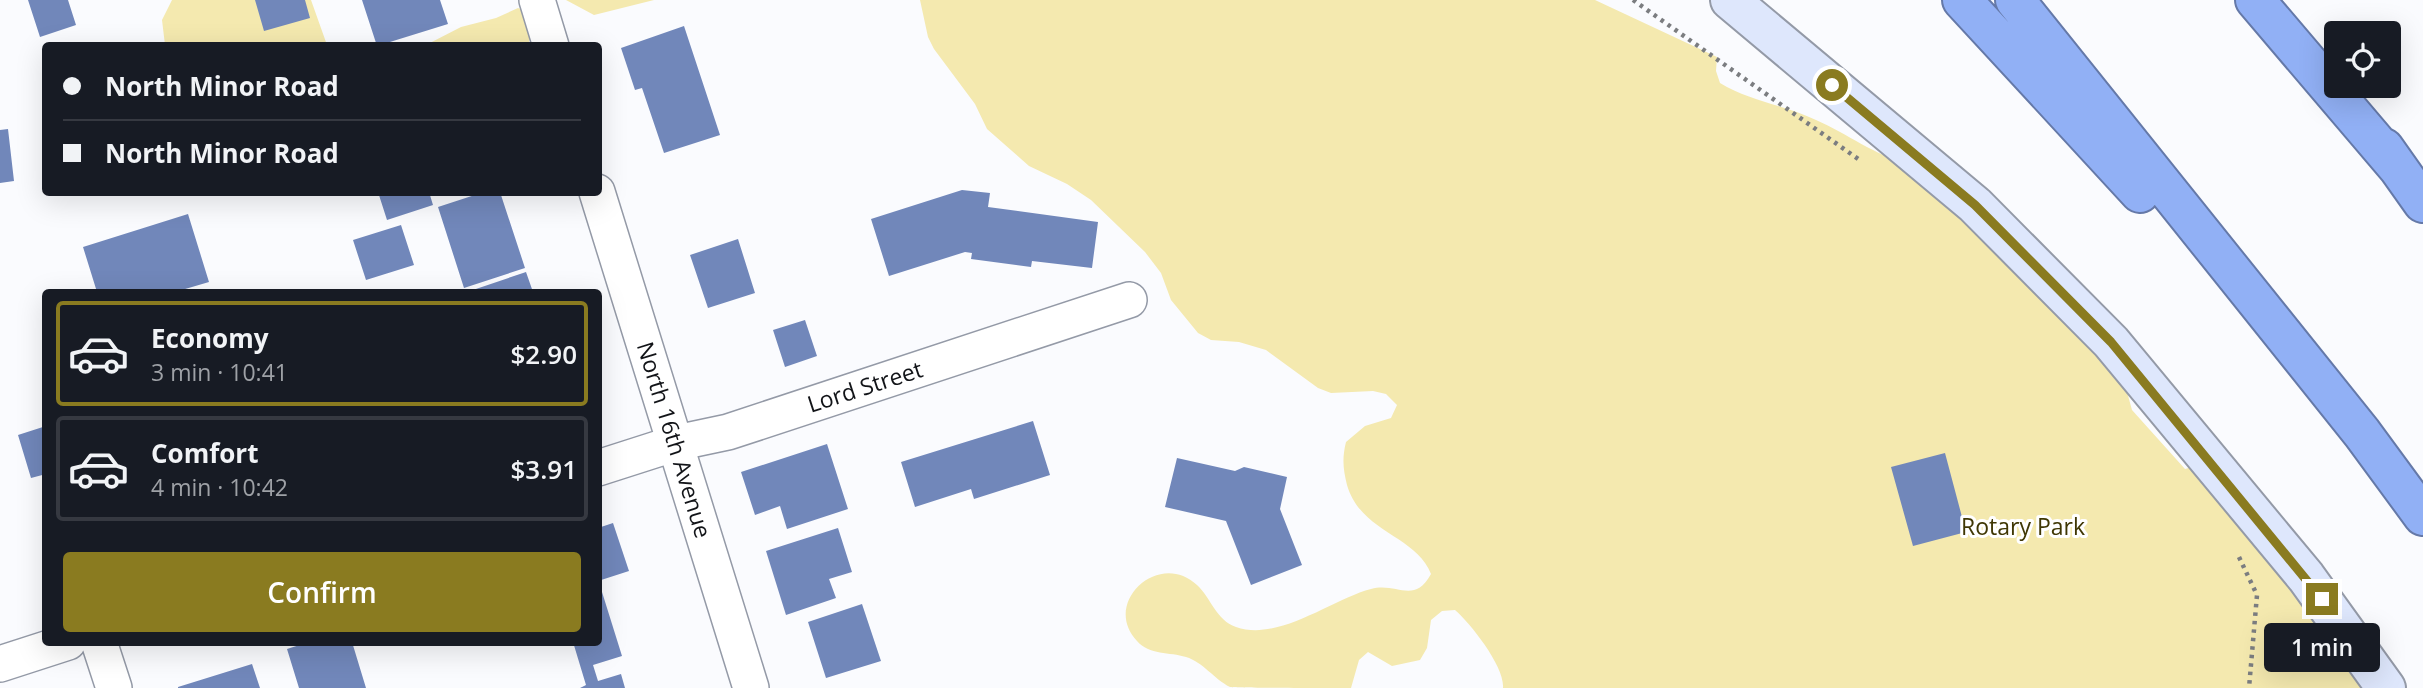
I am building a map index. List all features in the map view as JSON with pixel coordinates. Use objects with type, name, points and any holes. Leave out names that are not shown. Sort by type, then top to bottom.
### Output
[{"type":"highway","points":[[1962,0],[2362,433]]},
{"type":"highway","points":[[2015,0],[2362,433],[2423,516]]},
{"type":"highway","points":[[2255,0],[2399,168]]},
{"type":"highway","points":[[2281,0],[2324,62]]},
{"type":"highway","points":[[2349,98],[2423,203]]},
{"type":"street","points":[[537,0],[550,42]]},
{"type":"street","points":[[1730,0],[1975,205],[2111,342],[2306,577],[2386,688]]},
{"type":"street","name":"North 16th Avenue","points":[[598,196],[751,688]]},
{"type":"street","name":"Lord Street","points":[[602,467],[676,443],[728,432],[1129,300]]},
{"type":"street","points":[[0,664],[56,646]]},
{"type":"street","points":[[100,646],[114,688]]},
{"type":"path","points":[[1633,0],[1871,168]]},
{"type":"path","points":[[2235,548],[2257,595],[2249,688]]},
{"type":"green space","points":[[172,0],[311,0],[326,42],[165,42],[162,20]]},
{"type":"green space","points":[[566,0],[654,0],[594,15]]},
{"type":"green space","name":"Rotary Park","points":[[920,0],[1595,0],[1717,57],[1716,71],[1720,83],[1804,115],[1873,150],[1909,164],[2119,363],[2132,410],[2185,469],[2199,465],[2362,688],[1503,688],[1499,669],[1493,658],[1478,635],[1455,610],[1442,611],[1431,620],[1427,648],[1420,660],[1392,666],[1368,652],[1359,660],[1351,688],[1230,687],[1192,659],[1147,649],[1137,641],[1128,626],[1126,611],[1130,597],[1139,585],[1152,577],[1167,573],[1182,576],[1197,585],[1229,624],[1253,630],[1287,624],[1371,589],[1411,591],[1425,583],[1431,574],[1424,561],[1414,550],[1364,514],[1354,501],[1345,474],[1346,442],[1365,426],[1391,418],[1397,405],[1386,394],[1373,391],[1331,393],[1318,388],[1266,350],[1239,342],[1211,340],[1198,333],[1171,300],[1161,273],[1145,252],[1091,200],[1067,184],[1029,166],[987,129],[975,104],[934,49],[928,37]]},
{"type":"green space","points":[[518,8],[531,13],[529,42],[432,42],[461,27],[496,18]]},
{"type":"building","points":[[28,0],[68,0],[76,25],[40,37]]},
{"type":"building","points":[[255,0],[305,0],[310,18],[264,31]]},
{"type":"building","points":[[362,0],[440,0],[448,24],[390,42],[376,42]]},
{"type":"building","points":[[684,26],[720,135],[664,153],[642,88],[635,90],[621,48]]},
{"type":"building","points":[[8,129],[14,181],[0,183],[0,130]]},
{"type":"building","points":[[962,190],[990,193],[988,207],[1098,222],[1092,268],[1032,261],[1031,267],[971,259],[972,253],[965,252],[889,276],[871,219]]},
{"type":"building","points":[[379,196],[430,196],[433,205],[387,220]]},
{"type":"building","points":[[472,196],[501,196],[525,268],[464,288],[438,207]]},
{"type":"building","points":[[188,214],[209,282],[185,289],[96,289],[83,247]]},
{"type":"building","points":[[401,225],[414,265],[366,280],[353,240]]},
{"type":"building","points":[[738,239],[755,293],[708,308],[690,255]]},
{"type":"building","points":[[526,272],[532,289],[476,289]]},
{"type":"building","points":[[805,320],[817,356],[785,367],[773,330]]},
{"type":"building","points":[[1033,421],[1050,475],[974,499],[971,489],[915,507],[901,462]]},
{"type":"building","points":[[42,427],[42,475],[31,478],[18,435]]},
{"type":"building","points":[[827,444],[848,509],[787,529],[780,506],[755,515],[741,472]]},
{"type":"building","points":[[1945,453],[1966,532],[1913,546],[1891,467]]},
{"type":"building","points":[[1177,458],[1235,471],[1244,467],[1287,477],[1280,509],[1302,565],[1251,585],[1226,521],[1165,507]]},
{"type":"building","points":[[613,523],[629,571],[602,580],[602,527]]},
{"type":"building","points":[[838,528],[852,572],[829,579],[836,598],[786,615],[766,551]]},
{"type":"building","points":[[602,592],[622,656],[593,665],[598,681],[621,674],[625,688],[580,688],[586,685],[574,646],[602,646]]},
{"type":"building","points":[[862,604],[881,661],[826,678],[808,622]]},
{"type":"building","points":[[296,646],[353,646],[366,688],[299,688],[287,649]]},
{"type":"building","points":[[252,664],[260,688],[178,688],[178,687]]},
{"type":"route","points":[[1832,85],[1975,205],[2111,342],[2322,599]]}]
